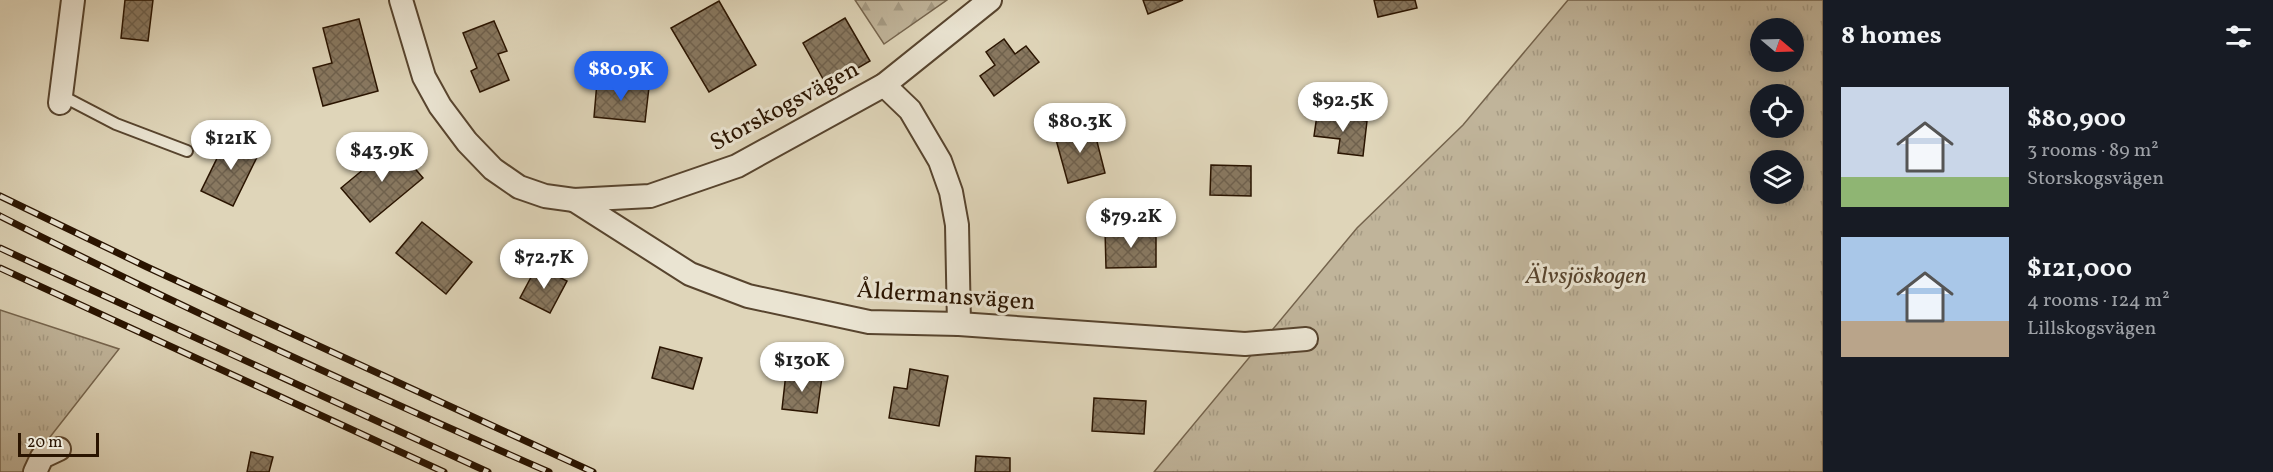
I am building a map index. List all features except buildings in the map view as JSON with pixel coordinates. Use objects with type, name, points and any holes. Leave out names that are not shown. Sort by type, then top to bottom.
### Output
[{"type":"street","points":[[60,102],[73,0]]},
{"type":"street","name":"Storskogsvägen","points":[[401,0],[424,77],[440,106],[467,142],[493,169],[519,187],[545,196],[574,200],[650,196],[737,166],[884,85],[990,0]]},
{"type":"street","points":[[884,85],[910,110],[940,161],[951,192],[957,225],[959,324]]},
{"type":"street","name":"Åldermansvägen","points":[[574,200],[690,274],[748,296],[869,322],[959,324],[1245,344],[1306,339]]},
{"type":"street","points":[[35,472],[42,457],[59,448]]},
{"type":"lane","points":[[60,102],[68,99],[116,124],[187,151]]},
{"type":"green space","points":[[855,0],[947,0],[884,44]]},
{"type":"green space","name":"Älvsjöskogen","points":[[1568,0],[1823,0],[1823,472],[1154,472],[1357,228],[1463,125]]},
{"type":"green space","points":[[0,310],[119,349],[50,437],[26,472],[0,472]]},
{"type":"railway","points":[[0,196],[147,267],[593,472]]},
{"type":"railway","points":[[0,216],[273,348],[549,472]]},
{"type":"railway","points":[[0,248],[488,472]]},
{"type":"railway","points":[[0,268],[444,472]]}]
